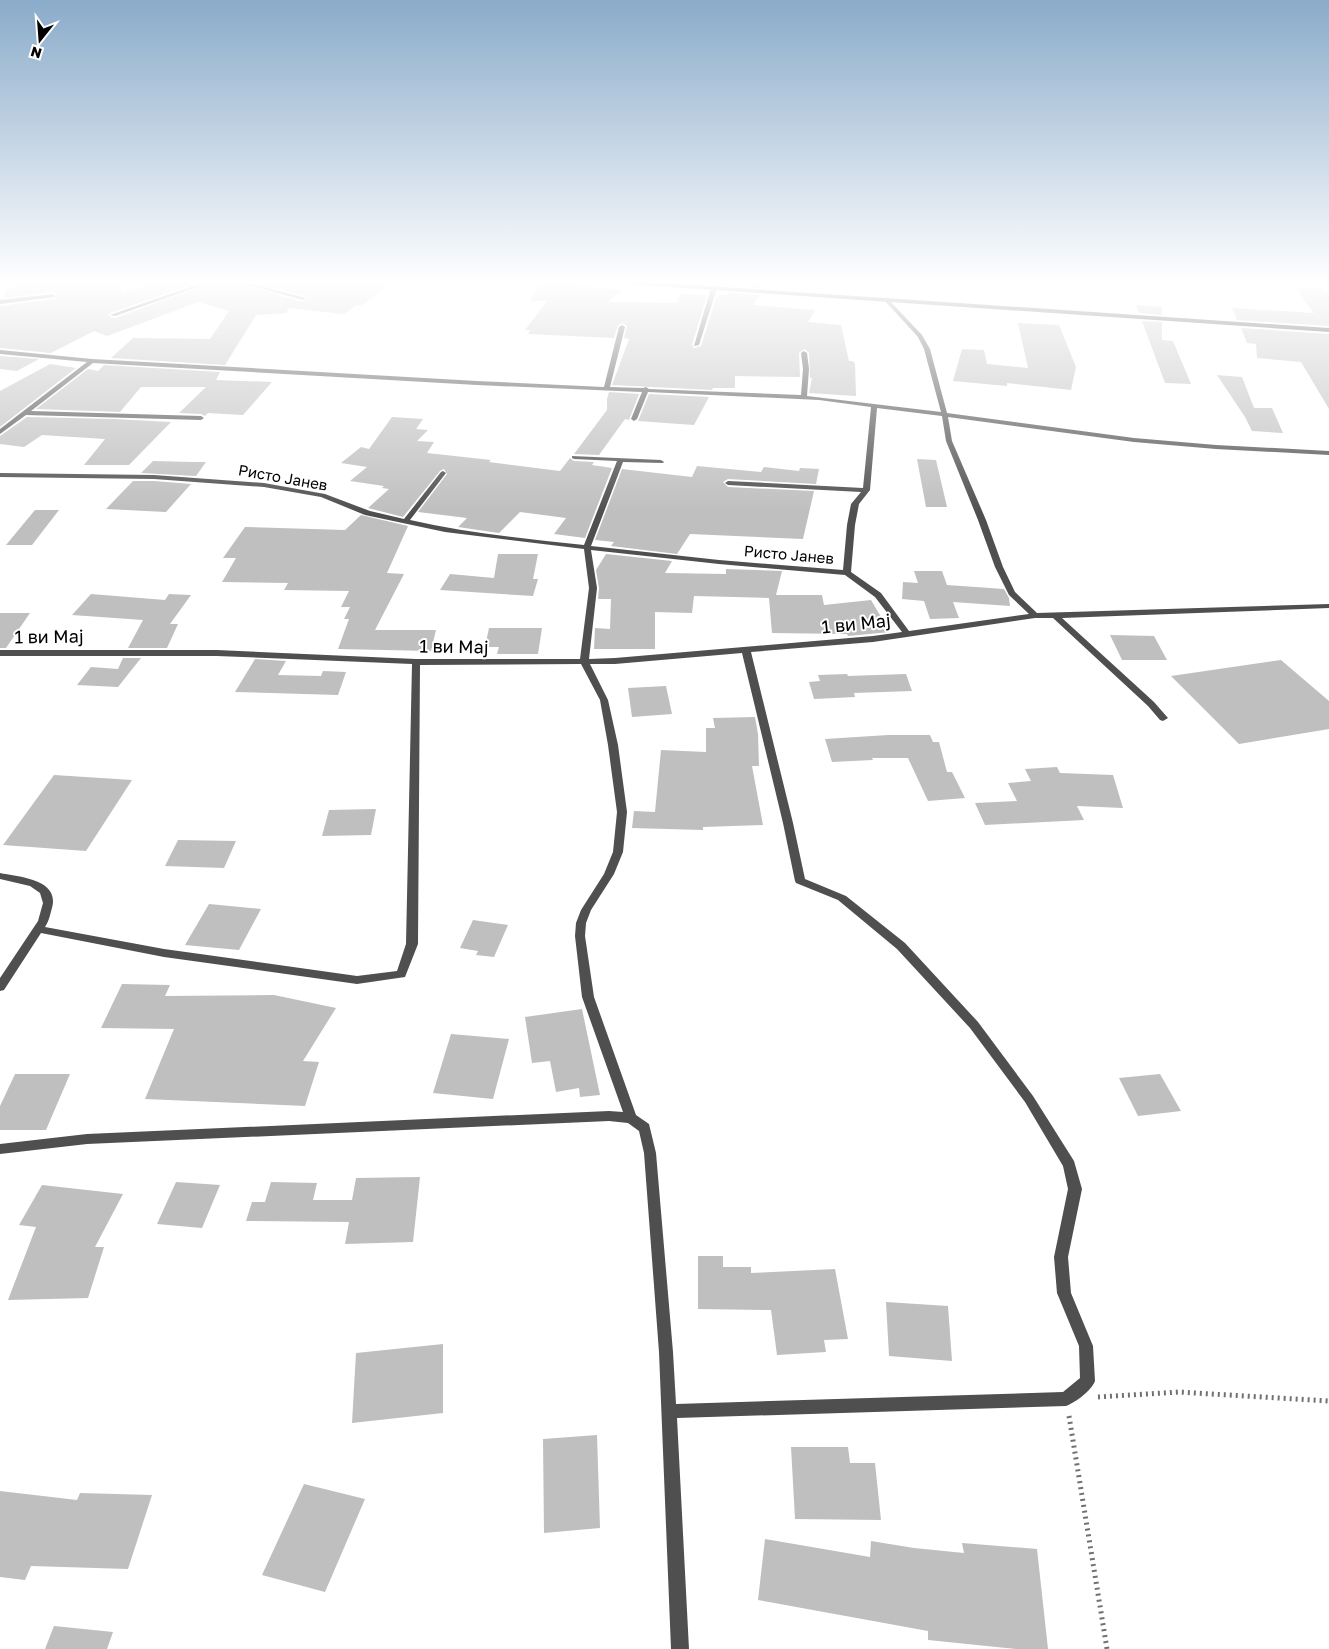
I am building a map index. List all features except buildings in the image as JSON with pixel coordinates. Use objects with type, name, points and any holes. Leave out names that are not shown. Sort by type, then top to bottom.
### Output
[{"type":"street","points":[[71,359],[477,383],[840,399],[945,415],[1182,445],[1329,453]]},
{"type":"street","points":[[607,388],[614,359]]},
{"type":"street","points":[[804,397],[805,359]]},
{"type":"street","points":[[930,359],[945,415],[949,441],[982,520],[998,567],[1012,592],[1035,616]]},
{"type":"street","points":[[0,432],[92,361]]},
{"type":"street","points":[[634,419],[646,389]]},
{"type":"street","name":"Ристо Јанев","points":[[0,475],[154,477],[264,486],[323,495],[368,513],[405,522],[500,538],[719,562],[847,573],[851,525],[855,504],[866,490],[874,405]]},
{"type":"street","points":[[26,413],[201,418]]},
{"type":"street","points":[[574,457],[661,462]]},
{"type":"street","points":[[620,460],[587,547],[593,588],[584,661],[604,700],[613,745],[622,812],[618,852],[609,874],[586,910],[580,936],[588,998],[630,1118]]},
{"type":"street","points":[[405,522],[443,473]]},
{"type":"street","points":[[728,483],[866,490]]},
{"type":"street","points":[[847,573],[878,595],[906,634]]},
{"type":"street","name":"1 ви Мај","points":[[0,653],[217,653],[416,662],[584,661],[873,639],[1035,616],[1329,606]]},
{"type":"street","points":[[1055,615],[1151,704],[1163,718]]},
{"type":"street","points":[[668,1411],[1066,1399],[1088,1381],[1086,1346],[1064,1293],[1061,1257],[1075,1190],[1069,1166],[1029,1099],[974,1025],[936,982],[901,946],[842,898],[800,881],[792,836],[757,703],[746,650]]},
{"type":"street","points":[[38,929],[164,953],[357,980],[401,974],[412,944],[416,662]]},
{"type":"street","points":[[0,876],[33,883],[45,891],[48,903],[43,921],[0,987]]},
{"type":"street","points":[[0,1149],[87,1139],[609,1116],[630,1118],[645,1128],[650,1153],[666,1352],[680,1649]]},
{"type":"path","points":[[1107,1649],[1066,1399],[1178,1392],[1329,1401]]}]
